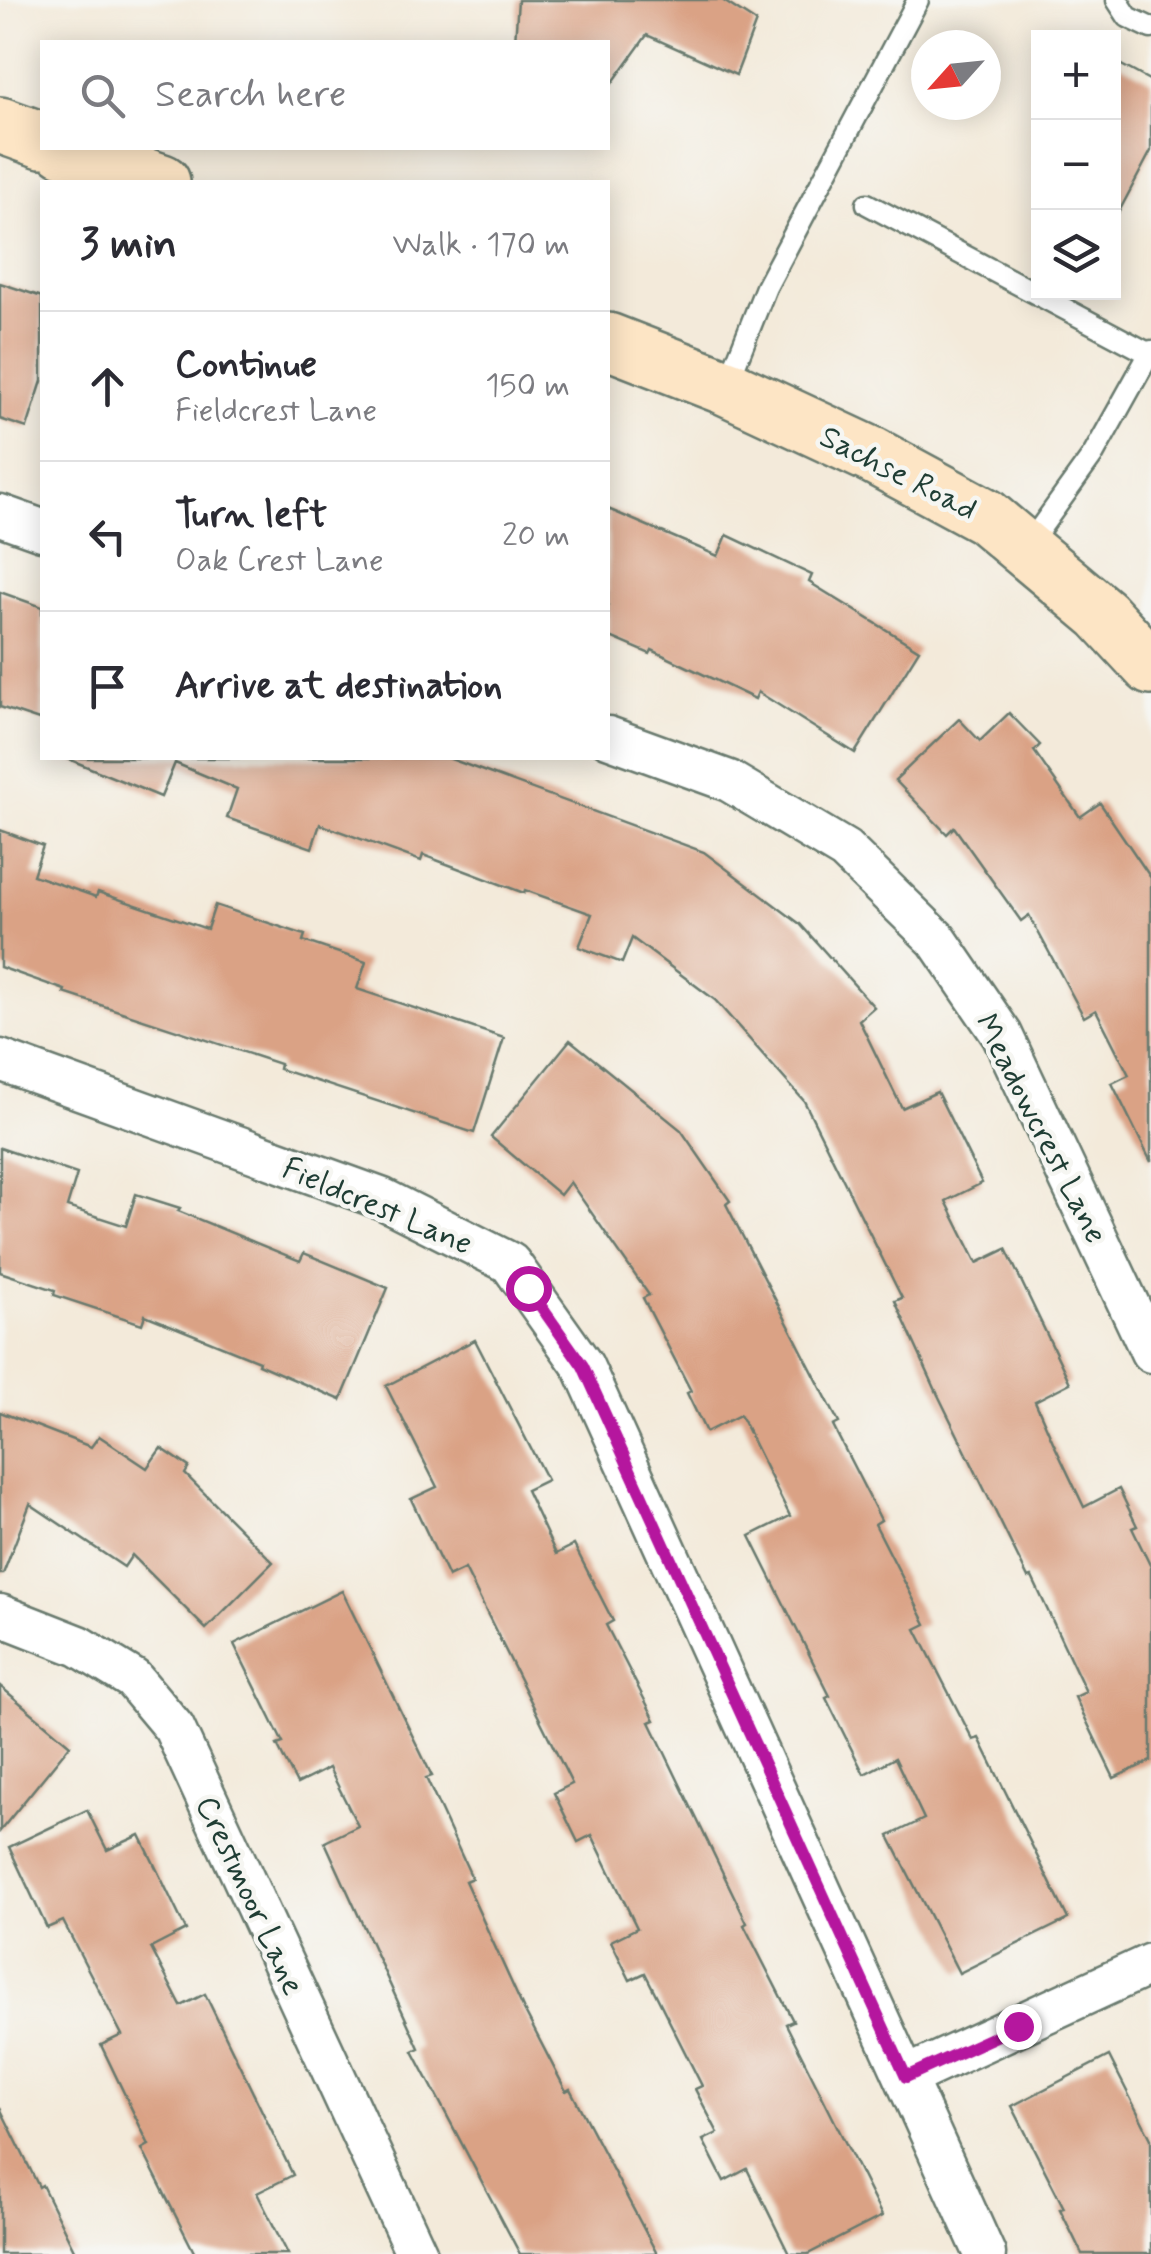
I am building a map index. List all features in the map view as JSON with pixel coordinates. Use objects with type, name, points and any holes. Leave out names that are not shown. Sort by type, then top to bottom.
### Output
[{"type":"main road","points":[[0,125],[40,139]]},
{"type":"main road","points":[[69,150],[156,180]]},
{"type":"main road","name":"Sachse Road","points":[[610,342],[726,387],[872,455],[985,516],[1102,614],[1151,666]]},
{"type":"street","points":[[0,514],[40,529]]},
{"type":"street","name":"Meadowcrest Lane","points":[[610,738],[729,781],[845,850],[938,940],[1002,1035],[1151,1352]]},
{"type":"street","name":"Fieldcrest Lane","points":[[0,1060],[384,1200],[510,1263],[583,1366],[985,2254]]},
{"type":"street","name":"Crestmoor Lane","points":[[0,1615],[79,1646],[133,1679],[174,1728],[417,2254]]},
{"type":"street","points":[[906,2077],[1151,1964]]},
{"type":"lane","points":[[726,387],[766,287],[918,0]]},
{"type":"lane","points":[[1117,0],[1128,17],[1151,28]]},
{"type":"lane","points":[[867,204],[1150,353],[1093,455],[1025,550]]},
{"type":"building","points":[[518,0],[722,0],[756,22],[736,75],[647,35],[610,86],[610,40],[515,40]]},
{"type":"building","points":[[1121,65],[1151,81],[1151,151],[1121,208]]},
{"type":"building","points":[[0,283],[40,296],[40,387],[27,428],[0,419]]},
{"type":"building","points":[[610,510],[718,556],[727,535],[812,575],[809,582],[919,650],[855,753],[758,692],[755,699],[652,650],[650,654],[610,637]]},
{"type":"building","points":[[0,592],[40,606],[40,720],[0,707]]},
{"type":"building","points":[[1009,713],[1040,745],[1034,751],[1080,817],[1100,803],[1151,878],[1151,1162],[1112,1083],[1129,1075],[1096,1010],[1084,1017],[1029,915],[1021,921],[954,827],[947,834],[895,780],[959,719],[980,741]]},
{"type":"building","points":[[71,760],[453,760],[704,852],[800,924],[874,1007],[859,1020],[902,1108],[937,1092],[982,1183],[946,1201],[977,1263],[1006,1249],[1070,1383],[1035,1401],[1053,1442],[1084,1507],[1119,1489],[1137,1526],[1132,1528],[1151,1567],[1151,1761],[1114,1778],[1075,1697],[1086,1692],[938,1395],[895,1301],[902,1298],[804,1101],[715,1000],[632,938],[622,963],[579,947],[592,914],[423,855],[421,861],[320,824],[312,848],[227,818],[237,789],[175,763],[161,797]]},
{"type":"building","points":[[0,830],[43,846],[33,875],[96,897],[98,892],[207,929],[215,905],[305,935],[303,941],[366,962],[357,989],[504,1038],[474,1133],[279,1069],[280,1064],[64,993],[65,990],[0,967]]},
{"type":"building","points":[[570,1040],[681,1130],[730,1201],[726,1204],[839,1423],[833,1426],[881,1520],[875,1524],[926,1624],[916,1629],[973,1740],[979,1738],[1068,1919],[959,1973],[889,1836],[924,1819],[895,1758],[864,1774],[826,1698],[830,1696],[750,1536],[790,1516],[740,1415],[706,1432],[687,1393],[691,1391],[643,1298],[649,1295],[570,1182],[560,1195],[491,1137]]},
{"type":"building","points":[[0,1148],[77,1174],[67,1207],[126,1226],[136,1194],[180,1208],[178,1211],[300,1261],[304,1253],[388,1288],[341,1400],[258,1364],[259,1361],[145,1315],[142,1324],[54,1295],[55,1290],[0,1272]]},
{"type":"building","points":[[475,1340],[547,1480],[526,1490],[556,1554],[574,1545],[613,1621],[606,1625],[655,1720],[650,1722],[793,2021],[786,2024],[882,2216],[808,2254],[789,2254],[747,2169],[724,2181],[703,2140],[718,2133],[695,2089],[702,2086],[645,1973],[630,1980],[611,1941],[637,1928],[592,1835],[578,1842],[554,1793],[572,1784],[465,1569],[448,1577],[411,1499],[437,1487],[386,1386]]},
{"type":"building","points":[[0,1412],[91,1447],[99,1436],[147,1468],[161,1448],[189,1467],[185,1474],[273,1562],[206,1629],[132,1555],[124,1567],[30,1504],[0,1574]]},
{"type":"building","points":[[342,1591],[432,1776],[426,1778],[472,1878],[465,1881],[523,2008],[657,2254],[520,2254],[413,2051],[419,2048],[325,1842],[358,1826],[329,1768],[297,1784],[277,1745],[283,1743],[234,1644]]},
{"type":"building","points":[[0,1686],[70,1745],[0,1831]]},
{"type":"building","points":[[87,1810],[107,1850],[140,1835],[186,1930],[151,1948],[181,2006],[205,1994],[293,2175],[257,2193],[288,2254],[195,2254],[142,2149],[149,2145],[101,2045],[122,2035],[63,1921],[47,1928],[9,1847]]},
{"type":"building","points":[[1109,2056],[1151,2139],[1151,2254],[1082,2254],[1060,2209],[1064,2208],[1012,2106]]},
{"type":"building","points":[[0,2108],[39,2187],[42,2185],[76,2254],[0,2254]]},
{"type":"route","points":[[528,1288],[583,1366],[906,2077],[1018,2026]]}]
